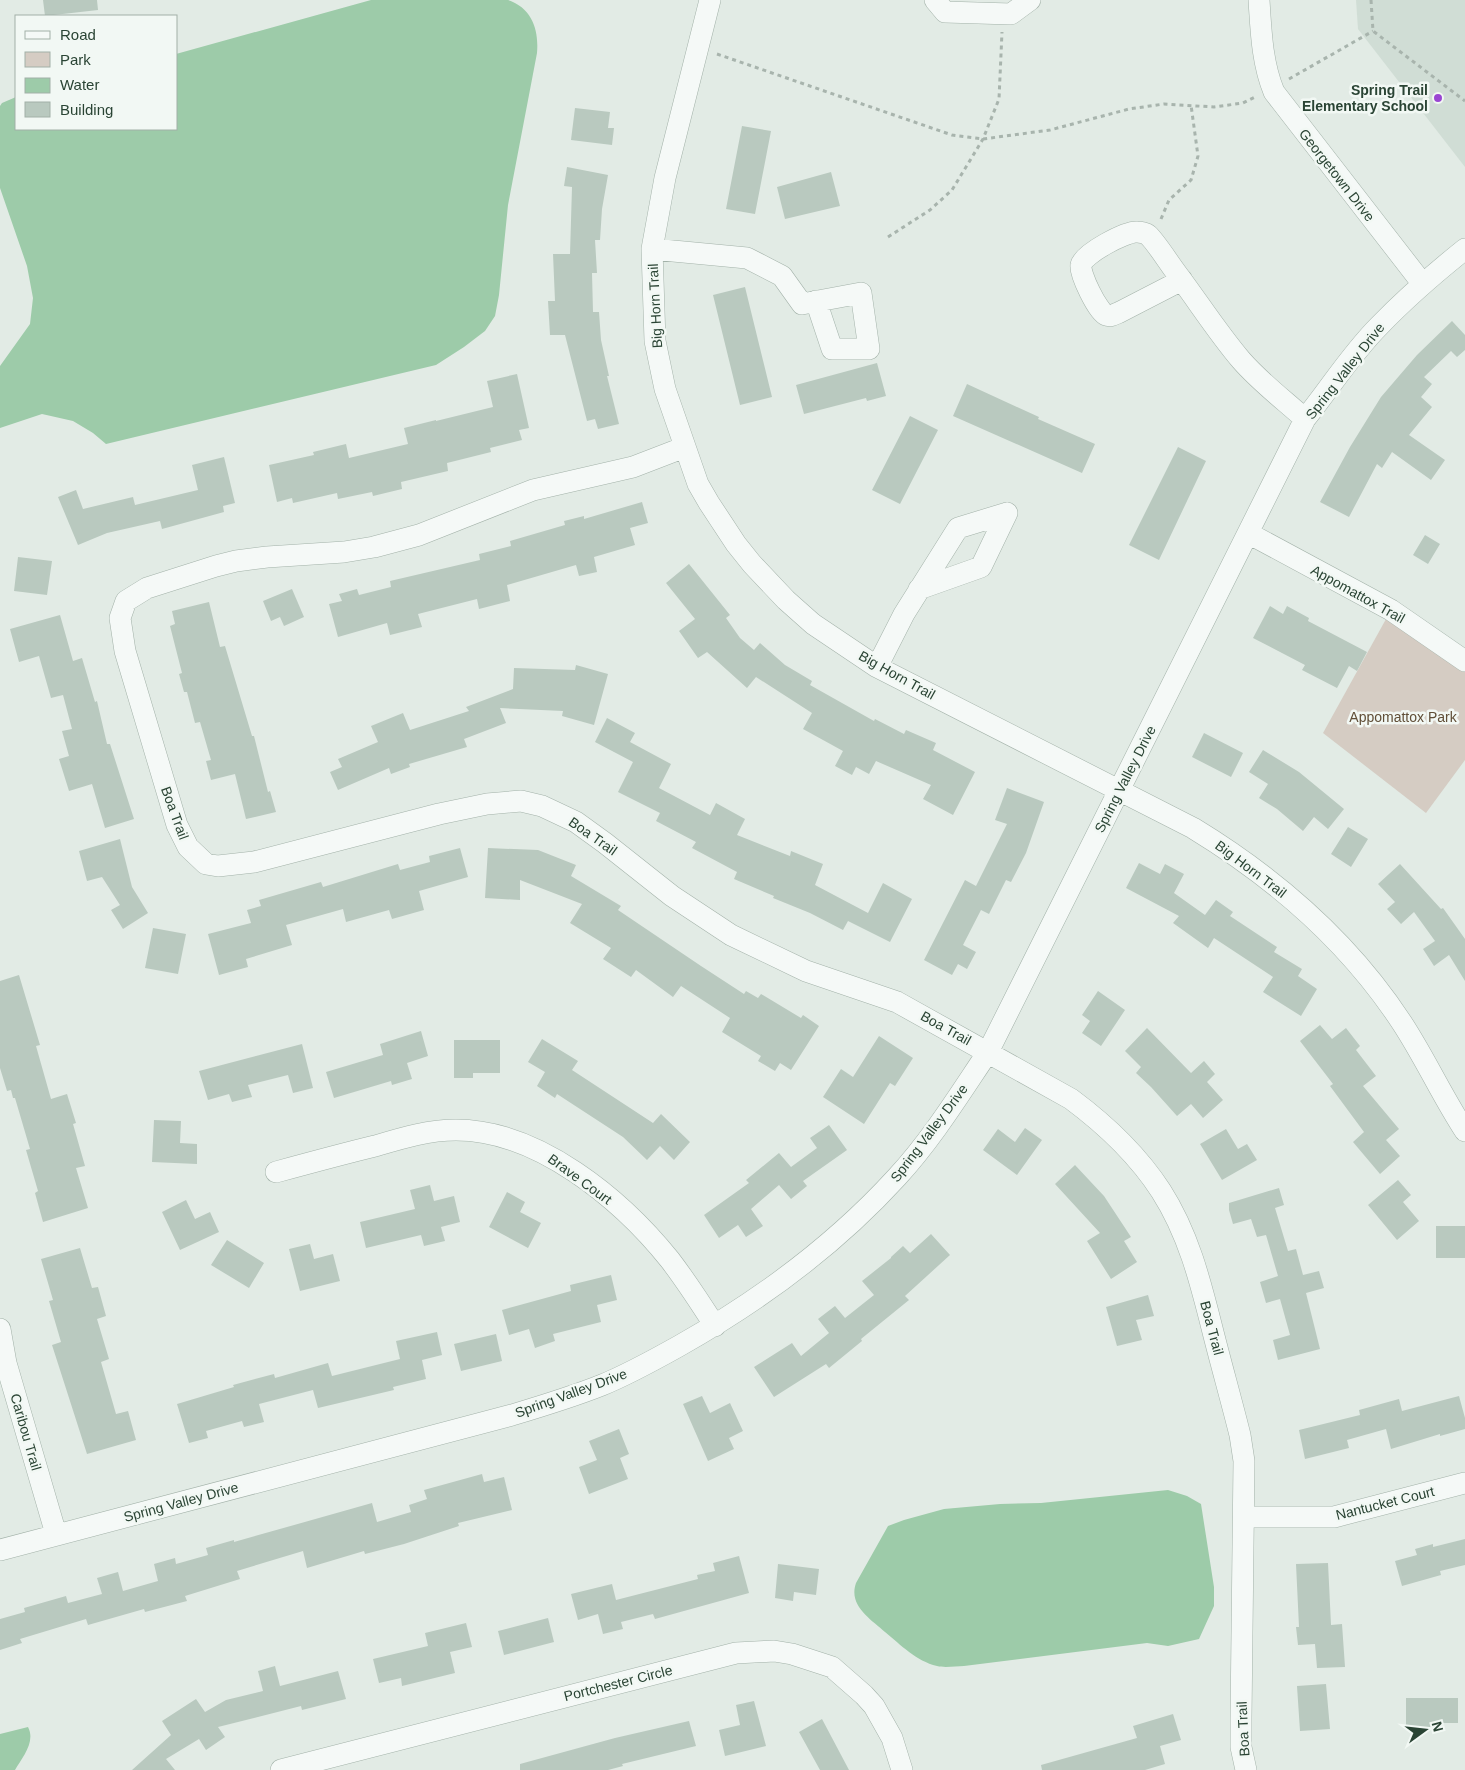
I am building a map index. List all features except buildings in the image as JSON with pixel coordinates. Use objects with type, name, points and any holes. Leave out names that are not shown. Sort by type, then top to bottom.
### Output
[{"type":"street","name":"Big Horn Trail","points":[[710,0],[665,178],[652,249],[655,341],[665,389],[698,484],[736,544],[786,600],[813,624],[877,667],[1193,828],[1220,844],[1277,886],[1318,921],[1355,961],[1401,1021],[1465,1132]]},
{"type":"street","points":[[935,0],[945,12],[1011,14],[1030,0]]},
{"type":"street","name":"Georgetown Drive","points":[[1258,0],[1268,78],[1282,104],[1422,283]]},
{"type":"street","points":[[1182,280],[1111,316],[1100,311],[1081,273],[1081,264],[1086,257],[1128,232],[1148,234],[1152,241],[1182,280],[1222,337],[1242,362],[1261,381],[1306,419]]},
{"type":"street","points":[[652,249],[747,258],[782,276],[802,304],[816,301]]},
{"type":"street","name":"Spring Valley Drive","points":[[0,1550],[559,1401],[602,1385],[641,1367],[715,1326],[831,1242],[897,1178],[944,1118],[988,1052],[1306,419],[1355,353],[1378,326],[1422,283],[1465,249]]},
{"type":"street","name":"Boa Trail","points":[[686,447],[633,467],[533,490],[419,535],[374,547],[344,552],[236,561],[138,592],[126,601],[120,618],[125,651],[177,826],[188,847],[206,864],[218,866],[254,862],[439,814],[487,804],[521,801],[542,806],[576,822],[672,896],[731,935],[806,971],[897,1002],[1071,1099],[1095,1117],[1130,1150],[1148,1173],[1172,1211],[1189,1247],[1198,1274],[1240,1435],[1244,1461],[1241,1718],[1242,1747],[1246,1770]]},
{"type":"street","name":"Appomattox Trail","points":[[1248,533],[1391,610],[1465,661]]},
{"type":"street","points":[[877,667],[919,589]]},
{"type":"street","name":"Brave Court","points":[[276,1172],[435,1131],[479,1131],[515,1140],[560,1162],[600,1190],[669,1260],[715,1326]]},
{"type":"street","name":"Caribou Trail","points":[[0,1330],[6,1363],[56,1534]]},
{"type":"street","name":"Nantucket Court","points":[[1244,1517],[1334,1517],[1465,1483]]},
{"type":"street","name":"Portchester Circle","points":[[281,1770],[736,1653],[763,1650],[792,1654],[832,1667],[874,1706],[892,1738],[902,1770]]},
{"type":"path","points":[[1371,0],[1373,31],[1465,101]]},
{"type":"path","points":[[888,238],[930,210],[952,190],[983,139],[999,99],[1002,28]]},
{"type":"path","points":[[717,54],[952,135],[983,139],[1050,130],[1130,109],[1164,104],[1214,107],[1244,103],[1308,69],[1373,31]]},
{"type":"path","points":[[1152,241],[1169,200],[1190,180],[1198,156],[1191,105]]},
{"type":"shaded area","name":"Spring Trail Elementary School","points":[[1356,0],[1465,0],[1465,167],[1358,29]]},
{"type":"green space","name":"Appomattox Park","points":[[1391,610],[1465,662],[1465,760],[1426,813],[1323,733]]},
{"type":"water","points":[[371,0],[508,0],[523,8],[535,28],[537,53],[508,205],[499,295],[495,316],[485,331],[436,365],[106,444],[93,433],[73,421],[42,414],[0,428],[0,366],[30,324],[33,298],[27,266],[0,188],[0,106],[2,103],[15,97],[15,130],[178,130],[178,53]]},
{"type":"water","points":[[1168,1490],[1187,1496],[1201,1504],[1214,1587],[1214,1606],[1199,1639],[1168,1646],[1147,1643],[964,1666],[940,1667],[929,1664],[903,1647],[862,1611],[855,1599],[856,1583],[888,1526],[904,1520],[944,1509],[1000,1504],[1041,1503]]},
{"type":"water","points":[[28,1727],[30,1733],[29,1744],[15,1770],[0,1770],[0,1734]]},
{"type":"place","name":"Spring Trail Elementary School","points":[[1438,98]]}]
